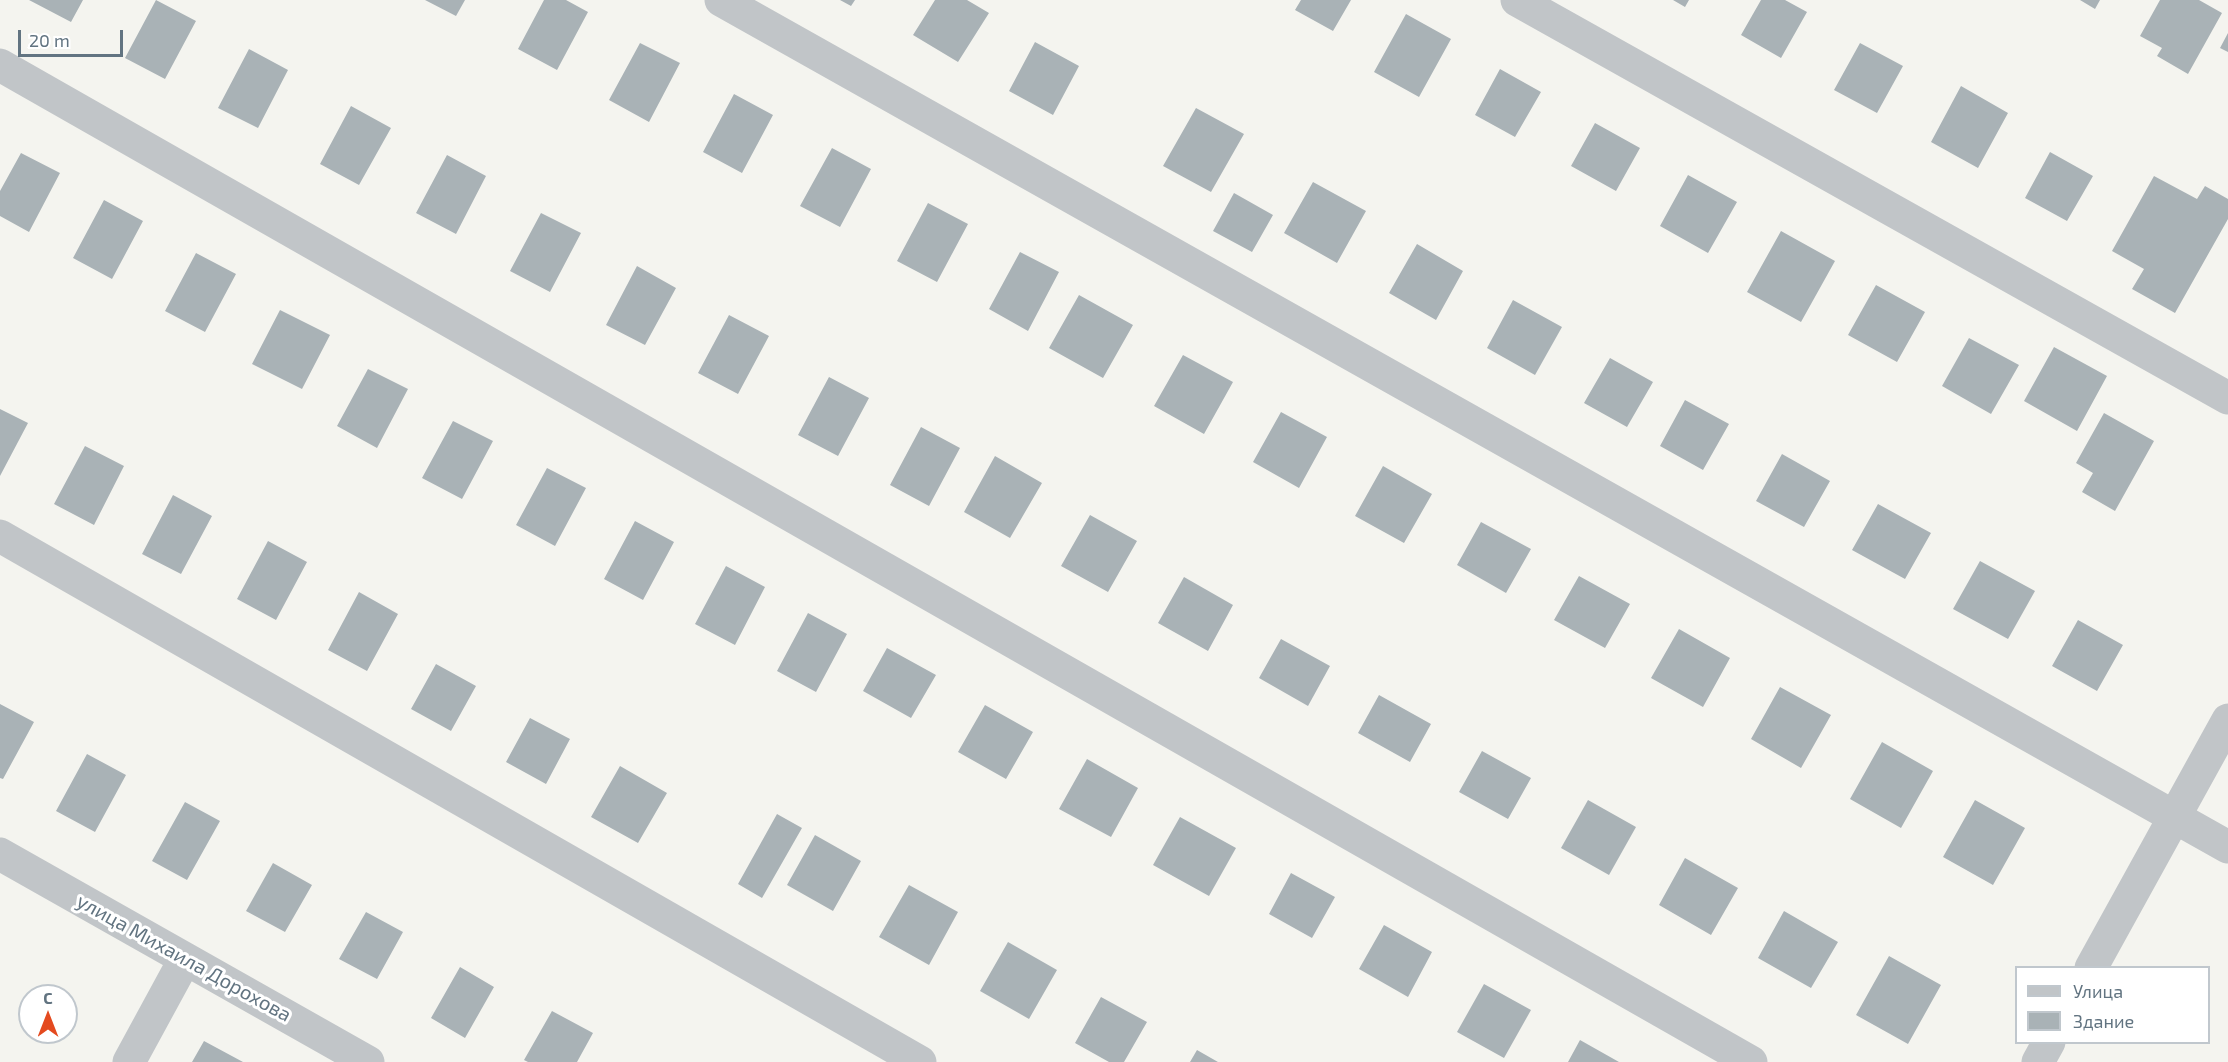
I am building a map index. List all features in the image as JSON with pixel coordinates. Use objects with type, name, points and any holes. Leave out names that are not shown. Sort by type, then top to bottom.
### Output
[{"type":"street","points":[[721,0],[2228,847]]},
{"type":"street","points":[[1517,0],[2228,398]]},
{"type":"street","points":[[0,65],[1751,1062]]},
{"type":"street","points":[[0,536],[920,1062]]},
{"type":"street","points":[[2092,966],[2228,720]]},
{"type":"street","name":"улица Михаила Дорохова","points":[[0,854],[368,1062]]},
{"type":"street","points":[[129,1062],[185,959]]},
{"type":"street","points":[[2038,1062],[2048,1044]]},
{"type":"building","points":[[29,0],[83,0],[71,22]]},
{"type":"building","points":[[156,0],[196,21],[165,79],[125,58]]},
{"type":"building","points":[[425,0],[465,0],[456,16]]},
{"type":"building","points":[[544,0],[566,0],[588,12],[557,70],[518,49]]},
{"type":"building","points":[[840,0],[855,0],[851,6]]},
{"type":"building","points":[[935,0],[967,0],[989,13],[958,62],[913,35]]},
{"type":"building","points":[[1301,0],[1351,0],[1333,31],[1295,10]]},
{"type":"building","points":[[1673,0],[1689,0],[1685,7]]},
{"type":"building","points":[[1761,0],[1785,0],[1807,12],[1781,58],[1741,35]]},
{"type":"building","points":[[2080,0],[2100,0],[2095,9]]},
{"type":"building","points":[[2160,0],[2199,0],[2222,13],[2188,74],[2157,56],[2162,48],[2140,36]]},
{"type":"building","points":[[1406,14],[1451,39],[1419,97],[1374,72]]},
{"type":"building","points":[[2228,33],[2228,52],[2220,48]]},
{"type":"building","points":[[1035,42],[1079,66],[1053,115],[1009,91]]},
{"type":"building","points":[[640,43],[680,63],[649,122],[609,100]]},
{"type":"building","points":[[1860,43],[1903,66],[1877,113],[1834,90]]},
{"type":"building","points":[[249,49],[288,70],[258,128],[218,108]]},
{"type":"building","points":[[1500,69],[1541,92],[1515,137],[1475,115]]},
{"type":"building","points":[[1961,86],[2008,113],[1978,168],[1931,142]]},
{"type":"building","points":[[734,94],[773,115],[742,173],[703,152]]},
{"type":"building","points":[[351,106],[391,128],[359,185],[320,164]]},
{"type":"building","points":[[1196,108],[1244,134],[1211,192],[1163,166]]},
{"type":"building","points":[[1595,123],[1640,148],[1616,191],[1571,166]]},
{"type":"building","points":[[832,148],[871,169],[840,227],[800,206]]},
{"type":"building","points":[[2050,152],[2093,176],[2067,221],[2025,198]]},
{"type":"building","points":[[21,153],[60,173],[29,232],[0,216],[0,191]]},
{"type":"building","points":[[447,155],[486,176],[456,234],[416,213]]},
{"type":"building","points":[[1688,175],[1737,202],[1708,253],[1660,226]]},
{"type":"building","points":[[2154,176],[2197,199],[2205,186],[2228,199],[2228,219],[2175,313],[2132,289],[2144,269],[2112,251]]},
{"type":"building","points":[[1313,182],[1366,211],[1337,263],[1284,233]]},
{"type":"building","points":[[1234,193],[1273,215],[1252,252],[1213,231]]},
{"type":"building","points":[[104,200],[143,221],[112,279],[73,258]]},
{"type":"building","points":[[928,203],[968,224],[937,282],[897,261]]},
{"type":"building","points":[[541,213],[581,233],[550,292],[510,271]]},
{"type":"building","points":[[1781,231],[1835,261],[1801,322],[1747,292]]},
{"type":"building","points":[[1417,244],[1463,271],[1436,320],[1389,293]]},
{"type":"building","points":[[1020,252],[1059,272],[1028,331],[989,309]]},
{"type":"building","points":[[196,253],[236,274],[205,332],[165,311]]},
{"type":"building","points":[[637,266],[676,288],[645,345],[606,325]]},
{"type":"building","points":[[1876,285],[1925,312],[1897,362],[1848,335]]},
{"type":"building","points":[[1079,295],[1133,325],[1103,378],[1049,348]]},
{"type":"building","points":[[1513,300],[1562,327],[1535,375],[1487,348]]},
{"type":"building","points":[[280,310],[330,335],[302,389],[252,364]]},
{"type":"building","points":[[729,315],[769,336],[738,394],[698,373]]},
{"type":"building","points":[[1969,338],[2019,365],[1991,414],[1942,386]]},
{"type":"building","points":[[2054,347],[2107,376],[2077,431],[2024,401]]},
{"type":"building","points":[[1183,355],[1233,382],[1204,434],[1154,406]]},
{"type":"building","points":[[1610,358],[1653,382],[1627,427],[1584,403]]},
{"type":"building","points":[[368,369],[408,389],[377,448],[337,426]]},
{"type":"building","points":[[829,377],[869,398],[838,456],[798,435]]},
{"type":"building","points":[[1685,400],[1729,424],[1703,470],[1660,446]]},
{"type":"building","points":[[0,409],[28,423],[0,476]]},
{"type":"building","points":[[1281,412],[1327,437],[1299,488],[1253,462]]},
{"type":"building","points":[[2104,413],[2154,441],[2115,511],[2082,492],[2093,473],[2076,463]]},
{"type":"building","points":[[453,421],[493,441],[462,499],[422,478]]},
{"type":"building","points":[[921,427],[960,448],[929,506],[890,485]]},
{"type":"building","points":[[85,446],[124,466],[94,525],[54,504]]},
{"type":"building","points":[[1782,454],[1830,481],[1804,527],[1756,501]]},
{"type":"building","points":[[995,456],[1042,483],[1010,538],[964,512]]},
{"type":"building","points":[[1383,466],[1432,494],[1404,543],[1355,516]]},
{"type":"building","points":[[547,468],[586,488],[555,546],[516,525]]},
{"type":"building","points":[[173,495],[212,516],[181,574],[142,554]]},
{"type":"building","points":[[1878,504],[1931,533],[1905,579],[1852,550]]},
{"type":"building","points":[[1090,515],[1137,541],[1108,592],[1061,566]]},
{"type":"building","points":[[635,521],[674,542],[643,600],[604,579]]},
{"type":"building","points":[[1481,522],[1531,549],[1506,593],[1457,565]]},
{"type":"building","points":[[268,541],[307,562],[276,620],[237,599]]},
{"type":"building","points":[[1980,561],[2035,591],[2008,639],[1953,609]]},
{"type":"building","points":[[726,566],[765,587],[735,645],[695,624]]},
{"type":"building","points":[[1579,576],[1630,604],[1605,648],[1554,620]]},
{"type":"building","points":[[1184,577],[1233,605],[1208,651],[1158,623]]},
{"type":"building","points":[[359,592],[398,614],[367,671],[328,650]]},
{"type":"building","points":[[808,613],[847,634],[816,692],[777,671]]},
{"type":"building","points":[[2078,620],[2123,645],[2097,691],[2052,666]]},
{"type":"building","points":[[1679,629],[1730,658],[1703,707],[1651,678]]},
{"type":"building","points":[[1281,639],[1330,666],[1308,706],[1259,678]]},
{"type":"building","points":[[887,648],[936,675],[911,718],[863,691]]},
{"type":"building","points":[[436,664],[476,686],[451,731],[411,709]]},
{"type":"building","points":[[1780,687],[1831,715],[1801,768],[1751,739]]},
{"type":"building","points":[[1379,695],[1431,724],[1410,762],[1358,733]]},
{"type":"building","points":[[0,704],[34,722],[3,779],[0,778]]},
{"type":"building","points":[[985,705],[1033,732],[1006,779],[958,752]]},
{"type":"building","points":[[530,718],[570,739],[546,784],[506,762]]},
{"type":"building","points":[[1882,742],[1933,771],[1901,828],[1850,799]]},
{"type":"building","points":[[1482,751],[1531,778],[1508,819],[1459,792]]},
{"type":"building","points":[[87,754],[126,775],[95,832],[56,811]]},
{"type":"building","points":[[1087,759],[1138,788],[1111,837],[1059,809]]},
{"type":"building","points":[[620,766],[667,793],[638,843],[591,817]]},
{"type":"building","points":[[1588,800],[1636,827],[1609,875],[1561,848]]},
{"type":"building","points":[[1975,800],[2025,828],[1993,885],[1943,857]]},
{"type":"building","points":[[185,802],[220,821],[187,880],[152,861]]},
{"type":"building","points":[[777,814],[802,828],[762,898],[738,884]]},
{"type":"building","points":[[1180,817],[1236,848],[1209,896],[1153,865]]},
{"type":"building","points":[[815,835],[861,861],[833,911],[787,885]]},
{"type":"building","points":[[1685,858],[1738,888],[1711,935],[1659,905]]},
{"type":"building","points":[[273,863],[312,885],[285,932],[246,911]]},
{"type":"building","points":[[1291,873],[1335,897],[1312,938],[1269,914]]},
{"type":"building","points":[[909,885],[958,912],[929,965],[879,937]]},
{"type":"building","points":[[1784,911],[1838,942],[1811,988],[1758,958]]},
{"type":"building","points":[[366,912],[403,932],[377,979],[339,959]]},
{"type":"building","points":[[1384,925],[1432,952],[1408,997],[1359,969]]},
{"type":"building","points":[[1008,942],[1057,970],[1029,1019],[980,991]]},
{"type":"building","points":[[1889,956],[1941,985],[1908,1044],[1856,1015]]},
{"type":"building","points":[[460,967],[494,987],[465,1038],[431,1018]]},
{"type":"building","points":[[1484,984],[1531,1010],[1504,1058],[1457,1032]]},
{"type":"building","points":[[1101,997],[1147,1022],[1124,1062],[1109,1062],[1075,1043]]},
{"type":"building","points":[[552,1011],[593,1033],[577,1062],[528,1062],[524,1060]]},
{"type":"building","points":[[1580,1040],[1619,1062],[1568,1062]]},
{"type":"building","points":[[204,1041],[243,1062],[192,1062]]},
{"type":"building","points":[[1197,1050],[1218,1062],[1190,1062]]}]
